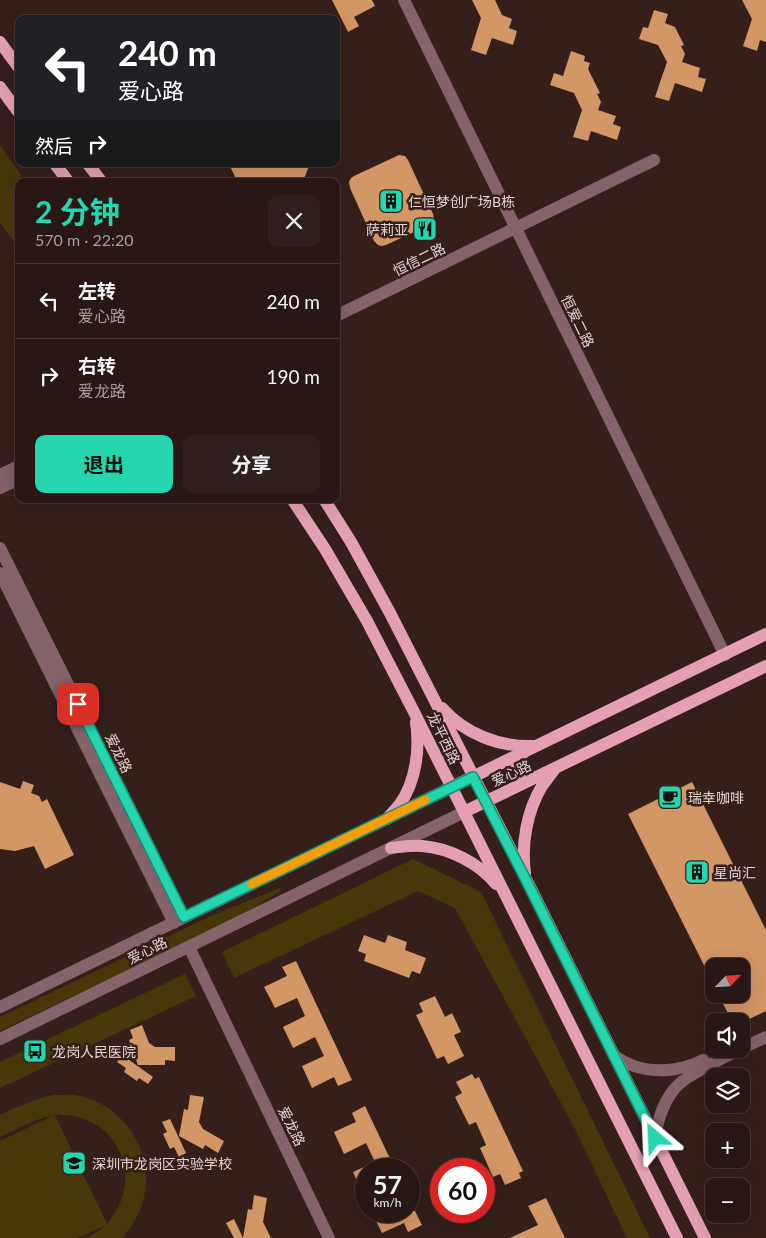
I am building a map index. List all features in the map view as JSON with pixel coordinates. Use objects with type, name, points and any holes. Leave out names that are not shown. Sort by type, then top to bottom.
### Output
[{"type":"main road","points":[[1,43],[15,62]]},
{"type":"main road","points":[[0,87],[15,108]]},
{"type":"main road","points":[[57,167],[66,178]]},
{"type":"main road","points":[[90,167],[99,178]]},
{"type":"main road","name":"龙平西路","points":[[295,503],[325,549],[367,621],[677,1238]]},
{"type":"main road","name":"龙平西路","points":[[327,503],[356,550],[390,613],[705,1238]]},
{"type":"main road","name":"爱心路","points":[[452,787],[766,634]]},
{"type":"main road","name":"爱心路","points":[[464,812],[766,666]]},
{"type":"main road","points":[[431,694],[448,714],[462,726],[477,734],[506,744],[536,746]]},
{"type":"main road","points":[[387,819],[400,805],[413,775],[418,734],[414,712]]},
{"type":"main road","points":[[524,752],[516,762],[518,770],[524,777],[536,778]]},
{"type":"main road","points":[[526,880],[524,859],[528,821],[542,787],[554,770]]},
{"type":"main road","points":[[391,848],[422,846],[449,852],[480,868],[504,893]]},
{"type":"street","name":"恒爱二路","points":[[404,0],[725,655]]},
{"type":"street","name":"恒信二路","points":[[340,314],[654,160]]},
{"type":"street","points":[[0,475],[15,468]]},
{"type":"street","points":[[0,488],[15,481]]},
{"type":"street","name":"爱龙路","points":[[0,548],[179,920]]},
{"type":"street","name":"爱龙路","points":[[0,573],[179,920]]},
{"type":"street","name":"爱心路","points":[[0,1007],[452,787]]},
{"type":"street","name":"爱心路","points":[[0,1039],[464,812]]},
{"type":"street","name":"爱龙路","points":[[189,947],[328,1238]]},
{"type":"street","points":[[750,1037],[766,1029]]},
{"type":"street","points":[[655,1138],[658,1119],[666,1102],[678,1085],[694,1073],[766,1037]]},
{"type":"street","points":[[614,1056],[632,1065],[650,1070],[671,1070],[691,1066],[707,1058]]},
{"type":"shaded area","points":[[0,145],[23,178],[15,178],[15,243],[0,223]]},
{"type":"shaded area","points":[[413,859],[481,892],[650,1238],[627,1238],[575,1129],[455,908],[418,891],[234,978],[222,952]]},
{"type":"shaded area","points":[[280,888],[281,891],[219,927],[0,1031],[0,1017],[213,915]]},
{"type":"shaded area","points":[[185,974],[196,996],[0,1088],[0,1062]]},
{"type":"shaded area","points":[[73,1095],[95,1101],[121,1119],[139,1144],[144,1159],[146,1175],[144,1198],[137,1216],[122,1238],[87,1238],[104,1226],[78,1238],[0,1238],[0,1141],[52,1116],[32,1122],[0,1137],[0,1115],[46,1097]],"holes":[[[55,1115],[77,1117],[95,1124],[109,1136],[119,1151],[124,1168],[124,1187],[119,1206],[107,1224]]]},
{"type":"building","points":[[332,0],[372,0],[375,6],[354,17],[359,26],[348,32]]},
{"type":"building","points":[[472,0],[495,0],[502,15],[512,19],[509,28],[517,31],[513,45],[492,38],[486,55],[471,50],[481,18]]},
{"type":"building","points":[[742,0],[766,0],[766,42],[760,40],[757,51],[743,46],[752,19]]},
{"type":"building","points":[[654,10],[668,14],[665,23],[675,27],[684,45],[681,46],[685,54],[682,62],[700,68],[698,77],[706,79],[702,92],[675,83],[669,101],[655,97],[667,62],[658,45],[639,39],[643,27],[648,28]]},
{"type":"building","points":[[571,51],[585,56],[584,61],[590,63],[588,69],[600,93],[597,94],[601,102],[598,110],[616,116],[613,124],[621,127],[617,140],[591,131],[588,141],[573,137],[582,110],[574,93],[550,85],[554,73],[563,76]]},
{"type":"building","name":"仁恒梦创广场B栋","points":[[399,155],[405,156],[408,160],[434,219],[429,225],[381,246],[374,241],[349,182],[354,176]]},
{"type":"building","points":[[230,167],[309,167],[304,178],[236,178]]},
{"type":"building","points":[[23,781],[34,785],[31,793],[39,796],[42,802],[47,799],[74,855],[45,869],[34,846],[15,851],[0,849],[0,782],[20,789]]},
{"type":"building","name":"星尚汇","points":[[692,782],[766,930],[766,1011],[750,1019],[750,1013],[728,1013],[723,1003],[750,1003],[750,958],[705,958],[705,967],[628,814]]},
{"type":"building","points":[[364,935],[385,943],[388,935],[407,942],[405,950],[426,958],[420,974],[412,971],[409,978],[364,961],[366,954],[358,951]]},
{"type":"building","points":[[296,961],[352,1080],[338,1086],[334,1077],[312,1088],[302,1066],[324,1056],[315,1037],[293,1048],[283,1027],[305,1016],[297,998],[275,1008],[264,987],[287,976],[282,967]]},
{"type":"building","points":[[435,996],[445,1017],[452,1013],[461,1032],[454,1035],[464,1056],[448,1064],[444,1056],[437,1059],[416,1015],[423,1012],[419,1003]]},
{"type":"building","points":[[142,1025],[149,1043],[155,1047],[175,1047],[175,1061],[165,1060],[165,1065],[138,1065],[129,1040],[133,1038],[130,1030]]},
{"type":"building","points":[[122,1055],[153,1077],[148,1084],[139,1078],[137,1081],[124,1072],[126,1068],[117,1062]]},
{"type":"building","points":[[472,1074],[475,1079],[479,1077],[523,1171],[519,1173],[521,1178],[505,1185],[500,1174],[495,1176],[495,1158],[484,1158],[480,1148],[486,1145],[476,1122],[469,1125],[455,1097],[462,1093],[456,1082]]},
{"type":"building","points":[[190,1095],[204,1097],[199,1122],[203,1129],[224,1141],[218,1153],[205,1145],[203,1149],[179,1136],[184,1109],[188,1110]]},
{"type":"building","points":[[365,1106],[390,1158],[373,1158],[366,1143],[344,1154],[334,1132],[356,1122],[352,1113]]},
{"type":"building","points":[[170,1119],[186,1153],[179,1157],[174,1147],[170,1149],[163,1134],[167,1132],[162,1122]]},
{"type":"building","points":[[254,1195],[267,1198],[263,1222],[271,1238],[243,1238],[248,1209],[252,1210]]},
{"type":"building","points":[[546,1198],[565,1238],[510,1238],[538,1225],[528,1206]]},
{"type":"building","points":[[234,1219],[243,1238],[234,1238],[226,1223]]},
{"type":"building","points":[[420,1221],[422,1225],[408,1232],[404,1223],[420,1223]]},
{"type":"building","points":[[377,1223],[404,1223],[382,1233]]},
{"type":"slow traffic","points":[[252,884],[425,800]]},
{"type":"place","name":"仁恒梦创广场B栋","points":[[391,201]]},
{"type":"place","name":"萨莉亚","points":[[425,229]]},
{"type":"place","name":"瑞幸咖啡","points":[[670,797]]},
{"type":"place","name":"星尚汇","points":[[697,872]]},
{"type":"place","name":"龙岗人民医院","points":[[35,1051]]},
{"type":"place","name":"深圳市龙岗区实验学校","points":[[74,1163]]},
{"type":"route","points":[[78,704],[184,917],[473,777],[655,1138]]}]
